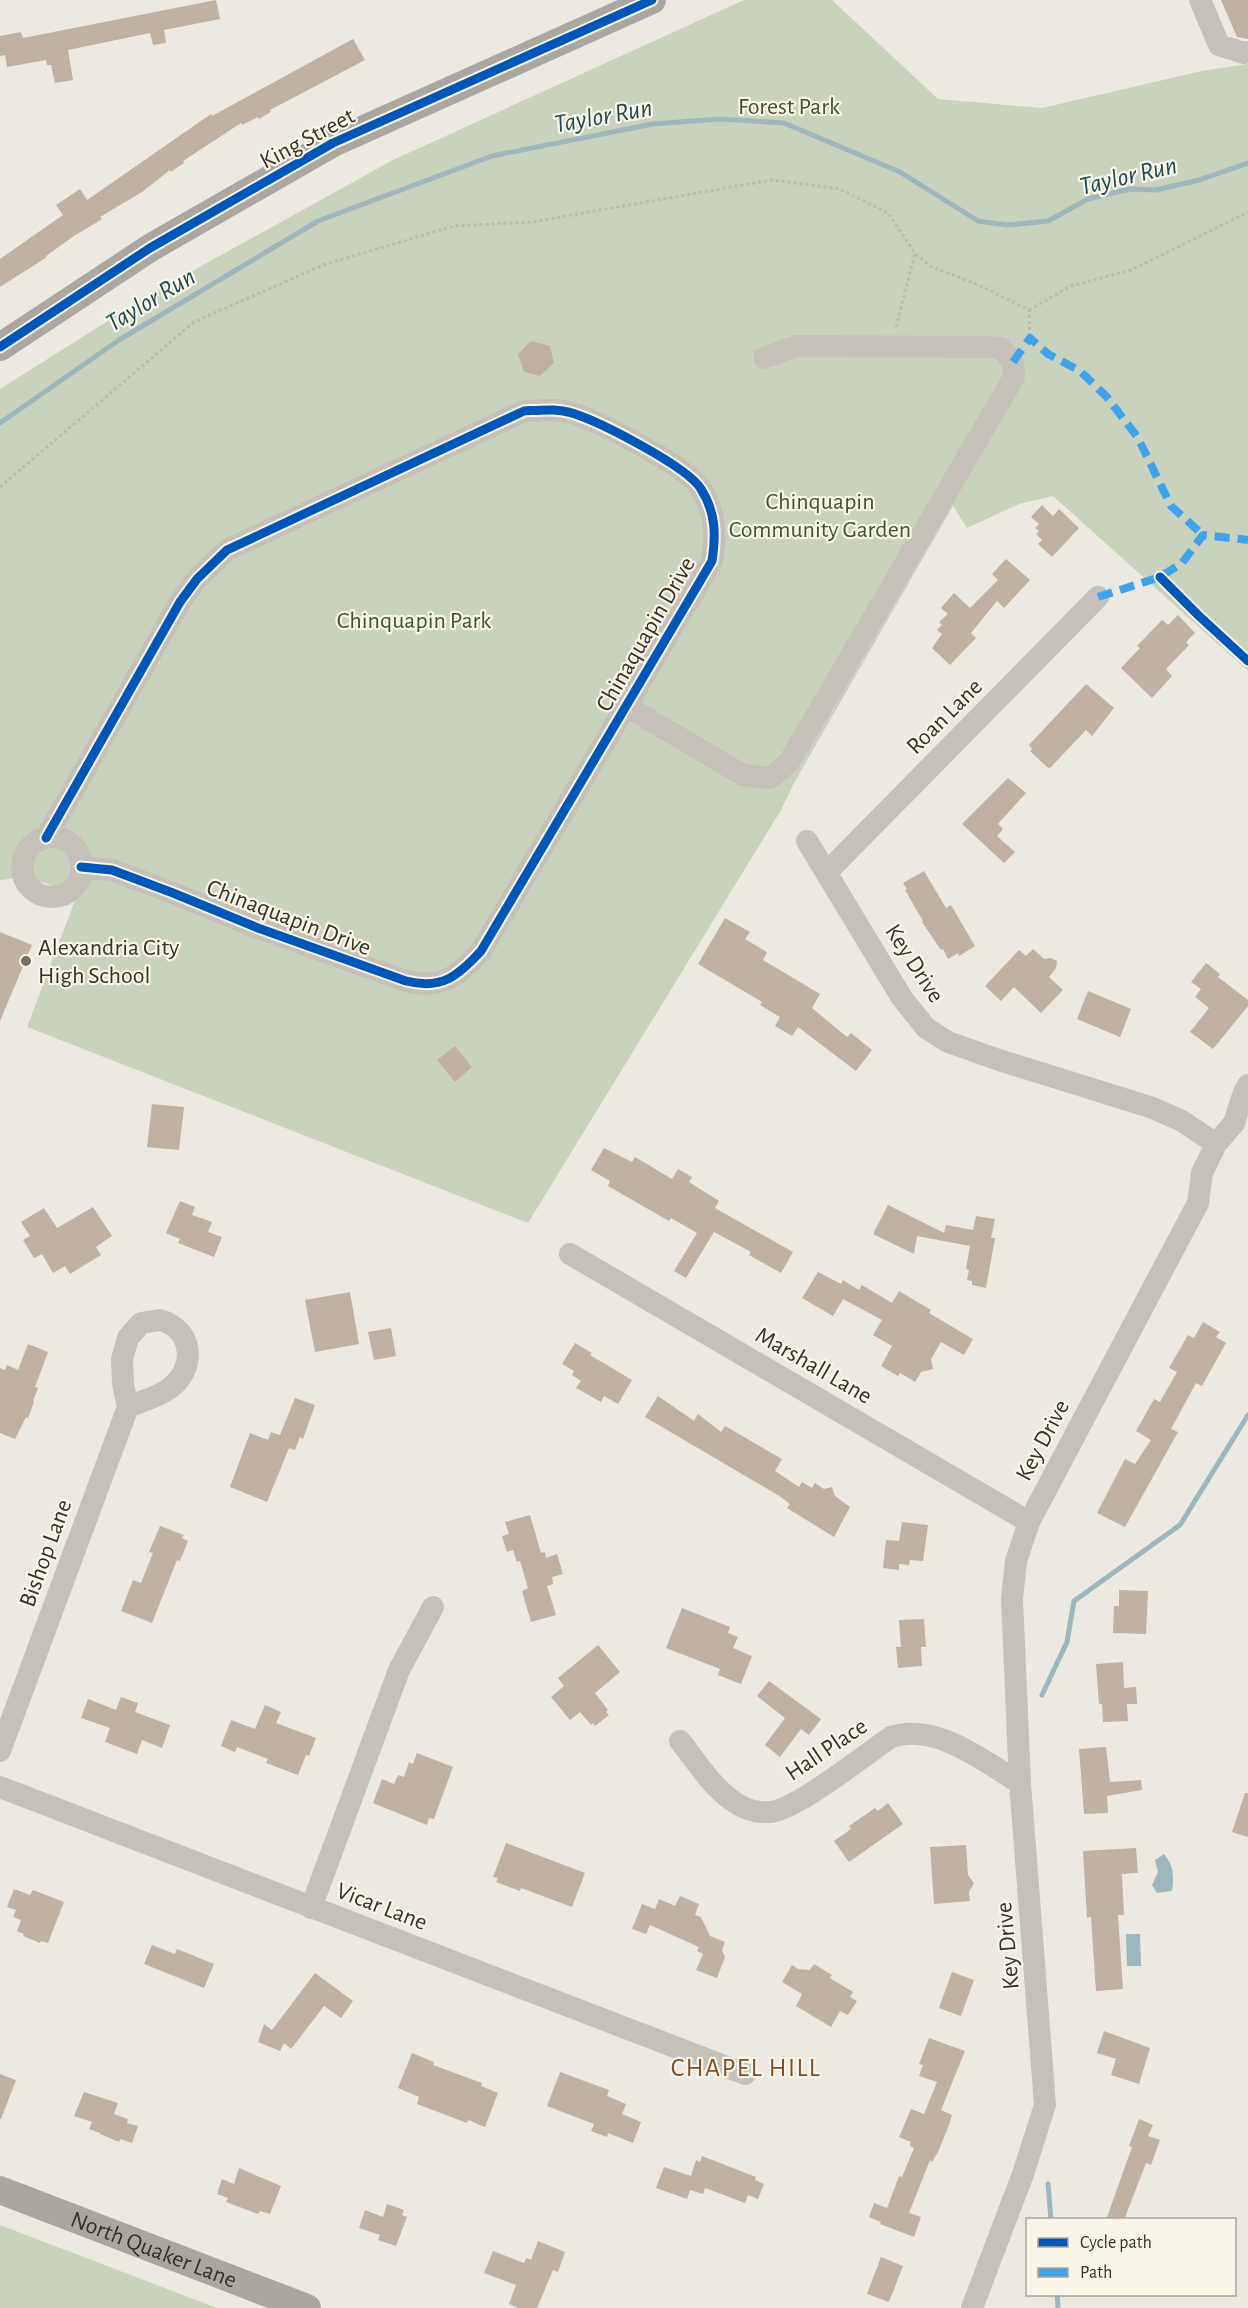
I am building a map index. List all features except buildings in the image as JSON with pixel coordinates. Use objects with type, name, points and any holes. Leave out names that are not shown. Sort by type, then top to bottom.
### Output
[{"type":"main road","name":"King Street","points":[[0,347],[150,248],[333,143],[652,0]]},
{"type":"main road","name":"North Quaker Lane","points":[[0,2190],[308,2308]]},
{"type":"street","points":[[1200,0],[1219,45],[1244,53],[1248,52]]},
{"type":"street","points":[[626,706],[743,775],[770,778],[789,762],[1014,377],[1013,362],[1001,348],[796,346],[764,358]]},
{"type":"street","name":"Chinaquapin Drive","points":[[551,409],[575,414],[650,451],[685,472],[701,488],[712,513],[716,534],[712,561],[626,706],[482,951],[464,969],[439,983],[419,984],[389,976],[267,932],[112,870],[81,867],[80,876],[69,892],[51,898],[42,896],[27,884],[11,864],[37,841],[46,838],[180,603],[197,579],[227,550],[524,411],[551,409]]},
{"type":"street","name":"Roan Lane","points":[[827,872],[1098,597]]},
{"type":"street","points":[[46,838],[54,837],[71,844],[80,858],[81,867]]},
{"type":"street","name":"Key Drive","points":[[807,841],[902,998],[926,1028],[948,1042],[1022,1068],[1153,1108],[1182,1121],[1216,1144],[1202,1173],[1198,1203],[1029,1522],[1016,1561],[1012,1599],[1020,1783],[1045,2105],[1023,2174],[972,2308]]},
{"type":"street","points":[[1216,1144],[1241,1120],[1244,1092],[1248,1085]]},
{"type":"street","name":"Marshall Lane","points":[[570,1254],[1029,1522]]},
{"type":"street","name":"Bishop Lane","points":[[0,1751],[128,1407]]},
{"type":"street","points":[[311,1908],[399,1670],[433,1606]]},
{"type":"street","name":"Hall Place","points":[[680,1741],[718,1789],[738,1804],[757,1812],[772,1812],[803,1798],[891,1737],[902,1733],[915,1732],[952,1743],[1020,1783]]},
{"type":"street","name":"Vicar Lane","points":[[0,1787],[745,2074]]},
{"type":"path","points":[[0,488],[194,322],[323,265],[454,226],[532,222],[772,180],[840,189],[888,213],[915,253],[930,266],[981,286],[1029,310]]},
{"type":"path","points":[[1029,310],[1071,286],[1131,270],[1248,212]]},
{"type":"path","points":[[892,346],[915,253]]},
{"type":"path","points":[[1029,310],[1030,338]]},
{"type":"green space","name":"Chinquapin Park","points":[[744,0],[832,0],[938,99],[1042,108],[1202,71],[1248,64],[1248,671],[1053,496],[1019,504],[967,528],[953,506],[794,783],[781,810],[528,1223],[27,1027],[77,895],[28,877],[0,880],[0,389],[149,295],[393,160]]},
{"type":"green space","points":[[0,2225],[217,2308],[0,2308]]},
{"type":"water","points":[[1164,1854],[1172,1871],[1172,1891],[1157,1893],[1152,1885],[1158,1872],[1155,1860]]},
{"type":"water","points":[[1126,1934],[1140,1934],[1141,1966],[1127,1966]]},
{"type":"waterway","name":"Taylor Run","points":[[0,423],[119,340],[318,221],[492,156],[653,124],[720,119],[784,123],[900,172],[978,221],[1007,225],[1048,221],[1088,199],[1130,189],[1156,190],[1199,180],[1248,163]]},
{"type":"waterway","points":[[1042,1695],[1067,1642],[1074,1601],[1180,1525],[1248,1415]]},
{"type":"waterway","points":[[1048,2184],[1051,2218]]},
{"type":"waterway","points":[[1057,2296],[1058,2308]]},
{"type":"marked path","points":[[1013,362],[1030,338],[1048,354],[1080,371],[1107,397],[1138,438],[1171,506],[1203,535]]},
{"type":"marked path","points":[[1098,597],[1160,577],[1182,563],[1203,535],[1248,540]]},
{"type":"cycle path","points":[[0,347],[150,248],[333,143],[652,0]]},
{"type":"cycle path","points":[[46,838],[180,602],[197,579],[227,550],[524,411],[562,411],[588,419],[663,458],[680,469],[701,489],[710,507],[714,524],[712,561],[481,951],[457,974],[430,984],[406,981],[258,928],[112,870],[81,867]]},
{"type":"cycle path","points":[[1160,577],[1248,661]]},
{"type":"place","name":"Alexandria City High School","points":[[26,961]]},
{"type":"district","name":"CHAPEL HILL","points":[[746,2067]]},
{"type":"park label","name":"Forest Park","points":[[789,106]]},
{"type":"park label","name":"Chinquapin Community Garden","points":[[820,515]]}]
